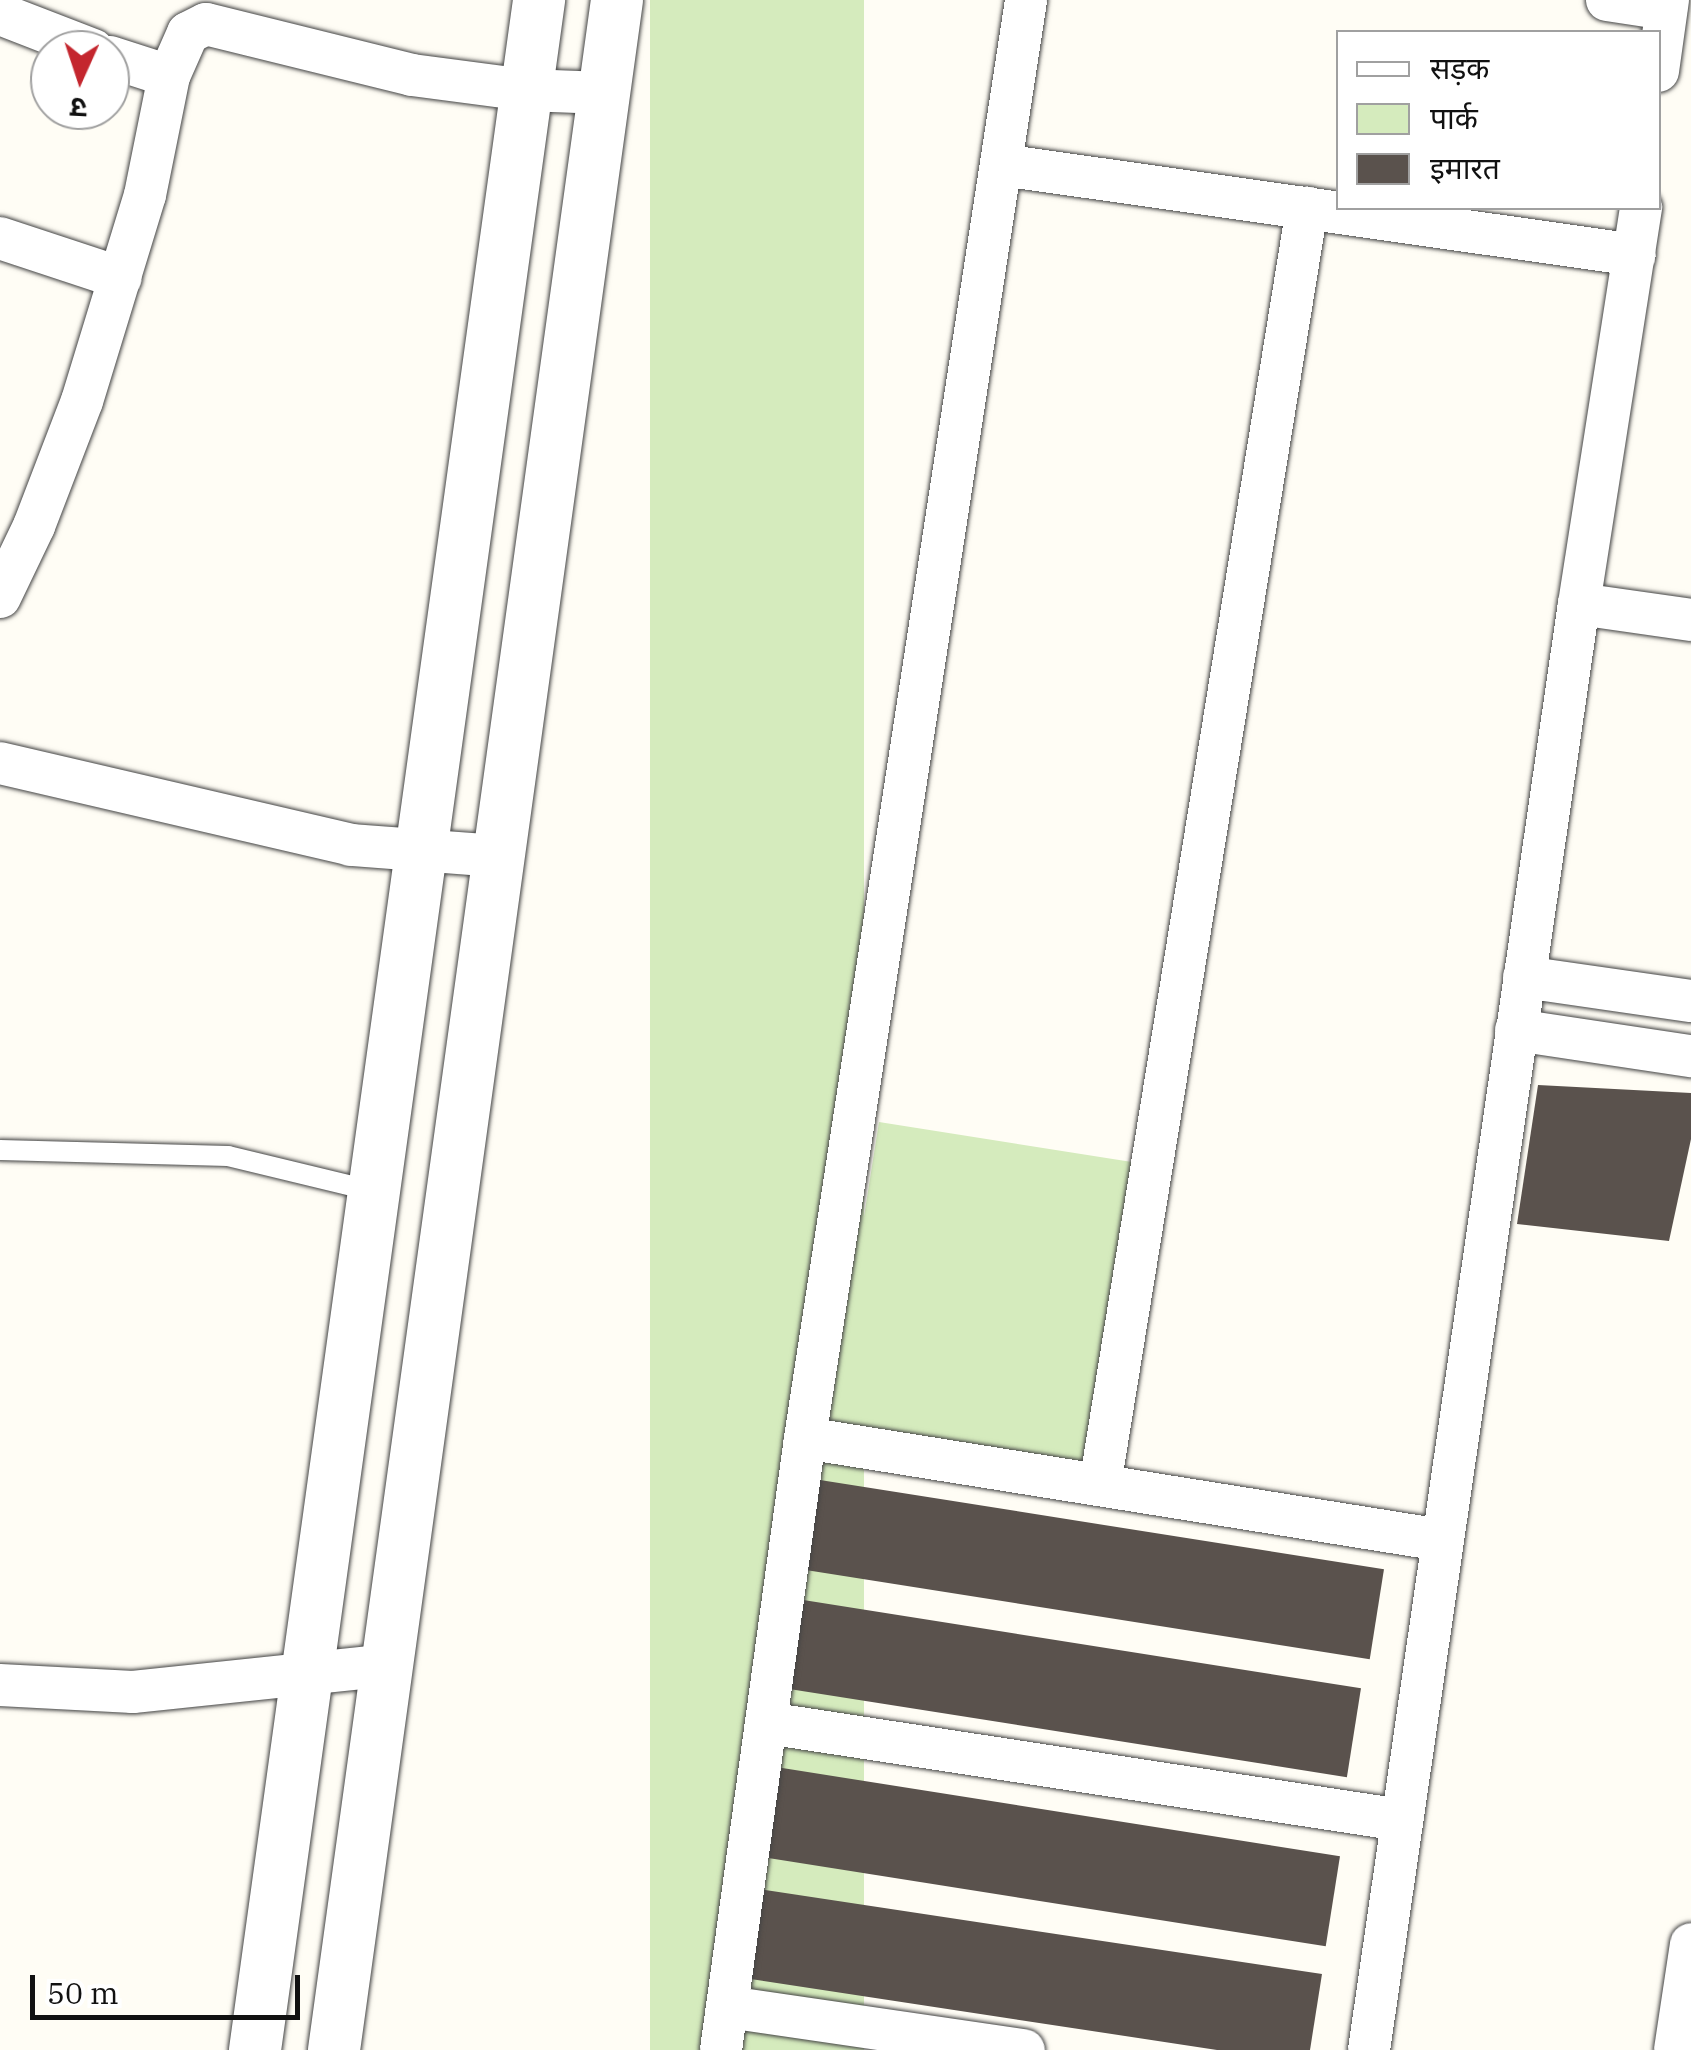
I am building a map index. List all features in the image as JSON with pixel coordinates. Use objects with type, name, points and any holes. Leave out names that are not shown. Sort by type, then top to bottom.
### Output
[{"type":"street","points":[[255,2050],[311,1673],[420,853],[540,0]]},
{"type":"street","points":[[334,2050],[618,0]]},
{"type":"street","points":[[722,2050],[805,1438],[1026,0]]},
{"type":"street","points":[[1607,0],[1667,4],[1661,48]]},
{"type":"street","points":[[0,597],[62,455],[121,278],[153,161],[168,76],[188,33],[207,12],[412,76],[526,90],[604,93]]},
{"type":"street","points":[[0,14],[41,30]]},
{"type":"street","points":[[130,64],[168,76]]},
{"type":"street","points":[[1002,165],[1635,254]]},
{"type":"street","points":[[1100,1485],[1306,208]]},
{"type":"street","points":[[1369,2050],[1578,604],[1641,210]]},
{"type":"street","points":[[0,238],[121,278]]},
{"type":"street","points":[[1578,604],[1691,620]]},
{"type":"street","points":[[0,762],[335,841],[420,853],[497,856]]},
{"type":"street","points":[[1524,976],[1691,1001]]},
{"type":"street","points":[[1516,1030],[1691,1056]]},
{"type":"street","points":[[805,1438],[1441,1540]]},
{"type":"street","points":[[0,1685],[133,1692],[388,1665]]},
{"type":"street","points":[[767,1723],[1401,1820]]},
{"type":"street","points":[[1675,2050],[1691,1944]]},
{"type":"street","points":[[728,2007],[1024,2050]]},
{"type":"lane","points":[[0,1150],[228,1156],[375,1192]]},
{"type":"green space","points":[[650,0],[864,0],[864,2050],[650,2050]]},
{"type":"green space","points":[[879,1122],[1132,1162],[1084,1464],[831,1424]]},
{"type":"building","points":[[1538,1085],[1691,1093],[1691,1139],[1669,1241],[1517,1224]]},
{"type":"building","points":[[820,1480],[1384,1569],[1370,1659],[806,1570]]},
{"type":"building","points":[[797,1599],[1361,1688],[1347,1777],[783,1688]]},
{"type":"building","points":[[776,1767],[1340,1856],[1326,1946],[762,1857]]},
{"type":"building","points":[[758,1889],[1322,1974],[1310,2050],[1217,2050],[744,1978]]}]
